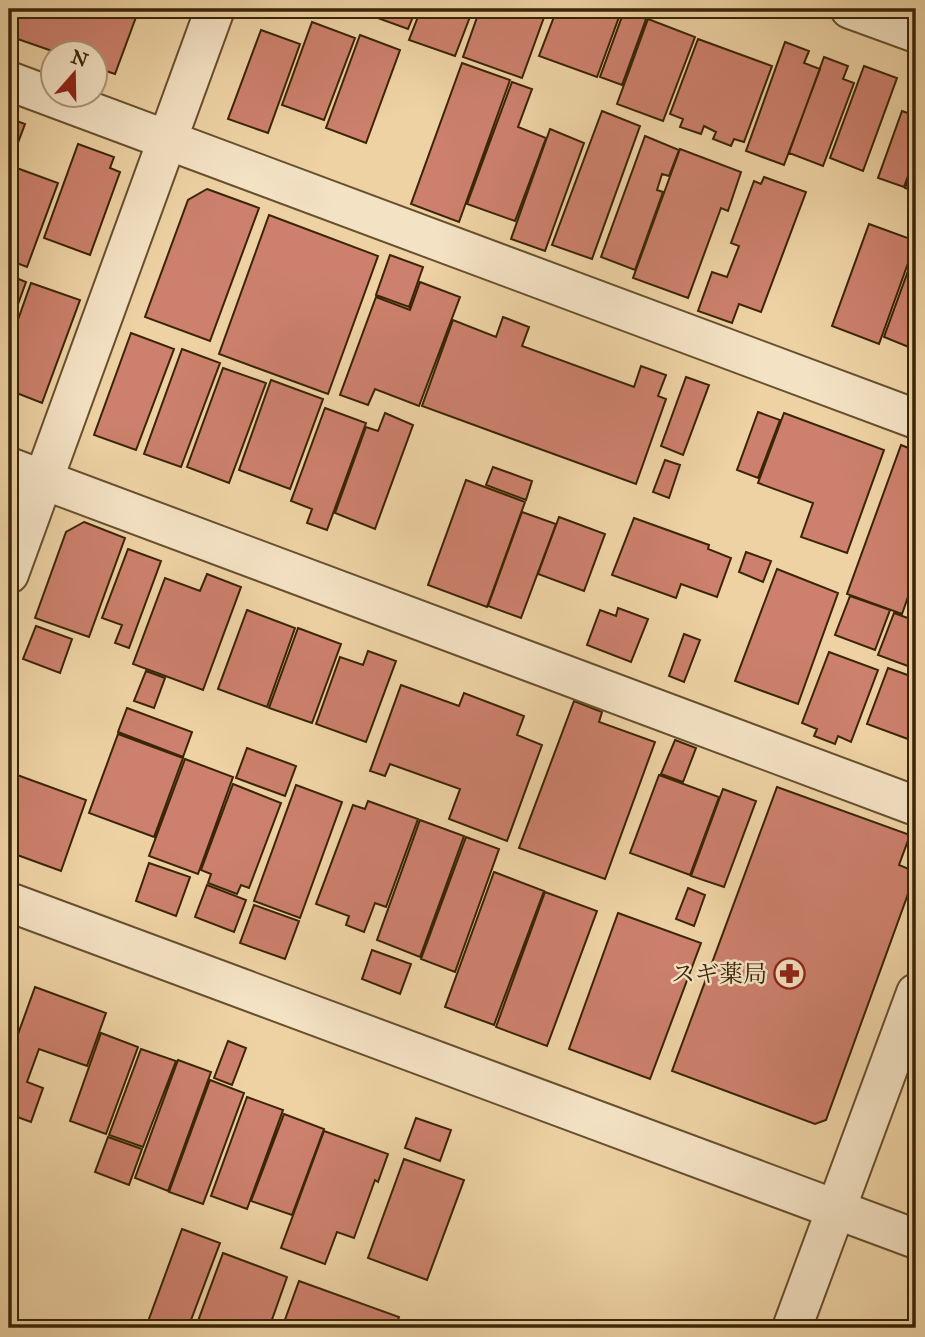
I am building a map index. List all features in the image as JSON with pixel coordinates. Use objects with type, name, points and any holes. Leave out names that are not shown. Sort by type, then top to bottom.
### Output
[{"type":"street","points":[[9,574],[26,473],[168,139],[215,9]]},
{"type":"street","points":[[850,9],[916,33]]},
{"type":"street","points":[[9,81],[916,419]]},
{"type":"street","points":[[26,473],[916,806]]},
{"type":"street","points":[[9,902],[916,1239]]},
{"type":"street","points":[[792,1328],[916,993]]},
{"type":"building","points":[[9,9],[139,9],[115,74],[108,72],[108,38],[38,38],[38,46],[9,36]]},
{"type":"building","points":[[362,9],[416,9],[408,29],[361,12]]},
{"type":"building","points":[[421,9],[473,9],[455,56],[409,40]]},
{"type":"building","points":[[480,9],[547,9],[522,78],[463,57]]},
{"type":"building","points":[[557,9],[622,9],[597,77],[539,56]]},
{"type":"building","points":[[624,11],[646,19],[622,85],[600,77]]},
{"type":"building","points":[[648,19],[695,37],[663,121],[617,104]]},
{"type":"building","points":[[312,22],[355,38],[324,120],[282,105]]},
{"type":"building","points":[[261,30],[300,44],[268,133],[228,119]]},
{"type":"building","points":[[360,35],[400,50],[366,143],[326,128]]},
{"type":"building","points":[[698,39],[772,66],[744,142],[734,139],[731,146],[713,139],[716,132],[704,126],[701,134],[680,127],[683,119],[670,114]]},
{"type":"building","points":[[785,42],[809,51],[804,63],[820,69],[784,165],[746,151]]},
{"type":"building","points":[[824,57],[848,66],[843,79],[854,83],[823,166],[789,153]]},
{"type":"building","points":[[462,63],[510,80],[459,222],[411,204]]},
{"type":"building","points":[[864,66],[897,78],[863,171],[830,158]]},
{"type":"building","points":[[512,82],[532,89],[518,127],[546,138],[515,221],[467,204]]},
{"type":"building","points":[[602,111],[640,126],[592,259],[552,245]]},
{"type":"building","points":[[902,111],[916,116],[916,153],[904,187],[878,178]]},
{"type":"building","points":[[9,118],[25,124],[11,161],[9,160]]},
{"type":"building","points":[[550,129],[584,143],[545,251],[511,239]]},
{"type":"building","points":[[645,136],[679,150],[669,176],[662,174],[657,190],[663,192],[635,270],[601,257]]},
{"type":"building","points":[[78,144],[114,157],[110,168],[120,172],[90,255],[44,238]]},
{"type":"building","points":[[680,149],[741,172],[728,211],[721,208],[688,298],[633,278]]},
{"type":"building","points":[[916,158],[916,192],[905,188]]},
{"type":"building","points":[[14,167],[58,183],[27,267],[9,260],[9,181]]},
{"type":"building","points":[[764,177],[806,192],[761,312],[739,304],[732,323],[698,311],[712,272],[727,277],[739,246],[731,243],[754,181],[761,184]]},
{"type":"building","points":[[207,189],[259,208],[210,341],[145,317],[188,200]]},
{"type":"building","points":[[269,215],[378,256],[328,394],[219,354]]},
{"type":"building","points":[[869,224],[916,241],[879,344],[832,326]]},
{"type":"building","points":[[916,249],[916,350],[884,337]]},
{"type":"building","points":[[390,255],[423,267],[409,307],[376,295]]},
{"type":"building","points":[[9,275],[26,282],[9,329]]},
{"type":"building","points":[[420,282],[460,297],[419,406],[375,389],[368,405],[340,395],[376,297],[410,310]]},
{"type":"building","points":[[31,283],[80,300],[42,403],[9,390],[9,345]]},
{"type":"building","points":[[503,317],[529,327],[522,346],[634,387],[641,366],[666,375],[658,396],[666,399],[636,484],[422,406],[453,320],[496,337]]},
{"type":"building","points":[[131,333],[174,349],[136,450],[94,435]]},
{"type":"building","points":[[182,349],[220,363],[181,467],[144,454]]},
{"type":"building","points":[[223,368],[266,383],[229,483],[187,467]]},
{"type":"building","points":[[686,377],[709,385],[683,455],[661,446]]},
{"type":"building","points":[[271,380],[323,399],[290,489],[239,470]]},
{"type":"building","points":[[325,408],[366,423],[327,530],[307,523],[312,509],[291,501]]},
{"type":"building","points":[[758,412],[780,420],[758,478],[737,470]]},
{"type":"building","points":[[385,413],[413,425],[375,529],[335,513],[366,427],[378,431]]},
{"type":"building","points":[[784,413],[884,450],[847,553],[801,537],[813,503],[758,483]]},
{"type":"building","points":[[901,445],[916,451],[916,574],[902,614],[847,594]]},
{"type":"building","points":[[665,460],[680,465],[669,498],[653,492]]},
{"type":"building","points":[[493,467],[532,481],[526,500],[486,485]]},
{"type":"building","points":[[466,480],[525,502],[487,607],[428,585]]},
{"type":"building","points":[[522,512],[556,524],[521,618],[488,606]]},
{"type":"building","points":[[559,517],[605,534],[584,591],[538,574]]},
{"type":"building","points":[[634,518],[709,545],[708,549],[731,558],[717,597],[681,584],[676,598],[612,575]]},
{"type":"building","points":[[84,522],[125,538],[89,637],[35,618],[66,532]]},
{"type":"building","points":[[128,549],[161,561],[129,648],[115,643],[122,625],[102,618]]},
{"type":"building","points":[[746,552],[771,561],[763,582],[739,572]]},
{"type":"building","points":[[777,569],[838,593],[798,704],[735,681]]},
{"type":"building","points":[[207,574],[241,587],[203,690],[133,664],[165,578],[200,591]]},
{"type":"building","points":[[850,596],[890,610],[875,650],[835,635]]},
{"type":"building","points":[[618,608],[648,619],[631,662],[587,645],[600,610],[616,616]]},
{"type":"building","points":[[247,610],[295,628],[267,707],[218,689]]},
{"type":"building","points":[[894,613],[916,621],[916,669],[878,655]]},
{"type":"building","points":[[36,626],[72,639],[60,673],[23,659]]},
{"type":"building","points":[[298,628],[341,644],[312,723],[269,708]]},
{"type":"building","points":[[684,634],[700,640],[684,682],[669,676]]},
{"type":"building","points":[[368,651],[396,661],[366,742],[316,724],[340,657],[363,665]]},
{"type":"building","points":[[829,652],[878,670],[851,742],[838,736],[835,744],[814,736],[817,729],[802,723]]},
{"type":"building","points":[[888,668],[916,678],[916,742],[867,724]]},
{"type":"building","points":[[146,671],[165,678],[154,708],[134,701]]},
{"type":"building","points":[[401,685],[459,706],[464,693],[524,716],[517,735],[542,745],[507,841],[449,819],[460,789],[390,764],[385,776],[370,771]]},
{"type":"building","points":[[574,701],[602,712],[599,722],[655,742],[605,879],[519,848]]},
{"type":"building","points":[[127,708],[192,732],[183,757],[118,732]]},
{"type":"building","points":[[118,734],[183,758],[154,837],[89,813]]},
{"type":"building","points":[[675,740],[696,748],[683,782],[661,774]]},
{"type":"building","points":[[247,748],[296,766],[285,796],[236,778]]},
{"type":"building","points":[[185,759],[233,777],[198,874],[149,856]]},
{"type":"building","points":[[9,772],[86,800],[61,871],[9,852]]},
{"type":"building","points":[[659,775],[719,797],[690,875],[630,853]]},
{"type":"building","points":[[233,784],[281,803],[249,888],[241,885],[237,894],[208,883],[211,874],[201,870]]},
{"type":"building","points":[[296,785],[342,802],[300,918],[254,901]]},
{"type":"building","points":[[777,787],[910,835],[899,865],[916,872],[826,1120],[815,1124],[672,1071]]},
{"type":"building","points":[[723,789],[756,801],[724,887],[691,876]]},
{"type":"building","points":[[368,801],[418,819],[386,907],[375,903],[364,932],[346,925],[349,916],[316,904],[353,805],[365,809]]},
{"type":"building","points":[[420,820],[464,836],[420,957],[377,940]]},
{"type":"building","points":[[466,837],[499,849],[455,972],[421,959]]},
{"type":"building","points":[[149,863],[190,877],[176,916],[136,901]]},
{"type":"building","points":[[494,872],[544,891],[494,1025],[445,1007]]},
{"type":"building","points":[[207,885],[246,900],[234,932],[195,917]]},
{"type":"building","points":[[688,888],[705,895],[694,926],[676,919]]},
{"type":"building","points":[[545,892],[597,911],[547,1046],[496,1027]]},
{"type":"building","points":[[254,905],[299,921],[285,959],[240,943]]},
{"type":"building","points":[[618,913],[701,943],[650,1079],[569,1049]]},
{"type":"building","points":[[372,950],[411,964],[400,994],[362,979]]},
{"type":"building","points":[[35,987],[106,1013],[87,1066],[39,1049],[27,1082],[43,1088],[31,1122],[9,1114],[9,1059]]},
{"type":"building","points":[[101,1033],[138,1047],[106,1134],[70,1121]]},
{"type":"building","points":[[228,1041],[246,1048],[232,1085],[214,1078]]},
{"type":"building","points":[[141,1049],[176,1061],[143,1147],[109,1135]]},
{"type":"building","points":[[178,1060],[211,1072],[168,1191],[135,1178]]},
{"type":"building","points":[[210,1080],[244,1093],[203,1204],[169,1192]]},
{"type":"building","points":[[247,1097],[283,1110],[247,1209],[211,1196]]},
{"type":"building","points":[[284,1114],[324,1129],[292,1215],[251,1201]]},
{"type":"building","points":[[416,1118],[451,1130],[440,1161],[405,1148]]},
{"type":"building","points":[[324,1131],[388,1154],[378,1182],[375,1180],[354,1238],[337,1232],[325,1264],[281,1248]]},
{"type":"building","points":[[108,1137],[142,1149],[129,1185],[95,1172]]},
{"type":"building","points":[[404,1159],[464,1180],[427,1280],[368,1258]]},
{"type":"building","points":[[182,1229],[220,1243],[188,1328],[146,1327]]},
{"type":"building","points":[[223,1253],[287,1277],[269,1328],[217,1328],[198,1321]]},
{"type":"building","points":[[299,1281],[399,1317],[395,1328],[282,1328]]},
{"type":"place","name":"スギ薬局","points":[[790,974]]}]
